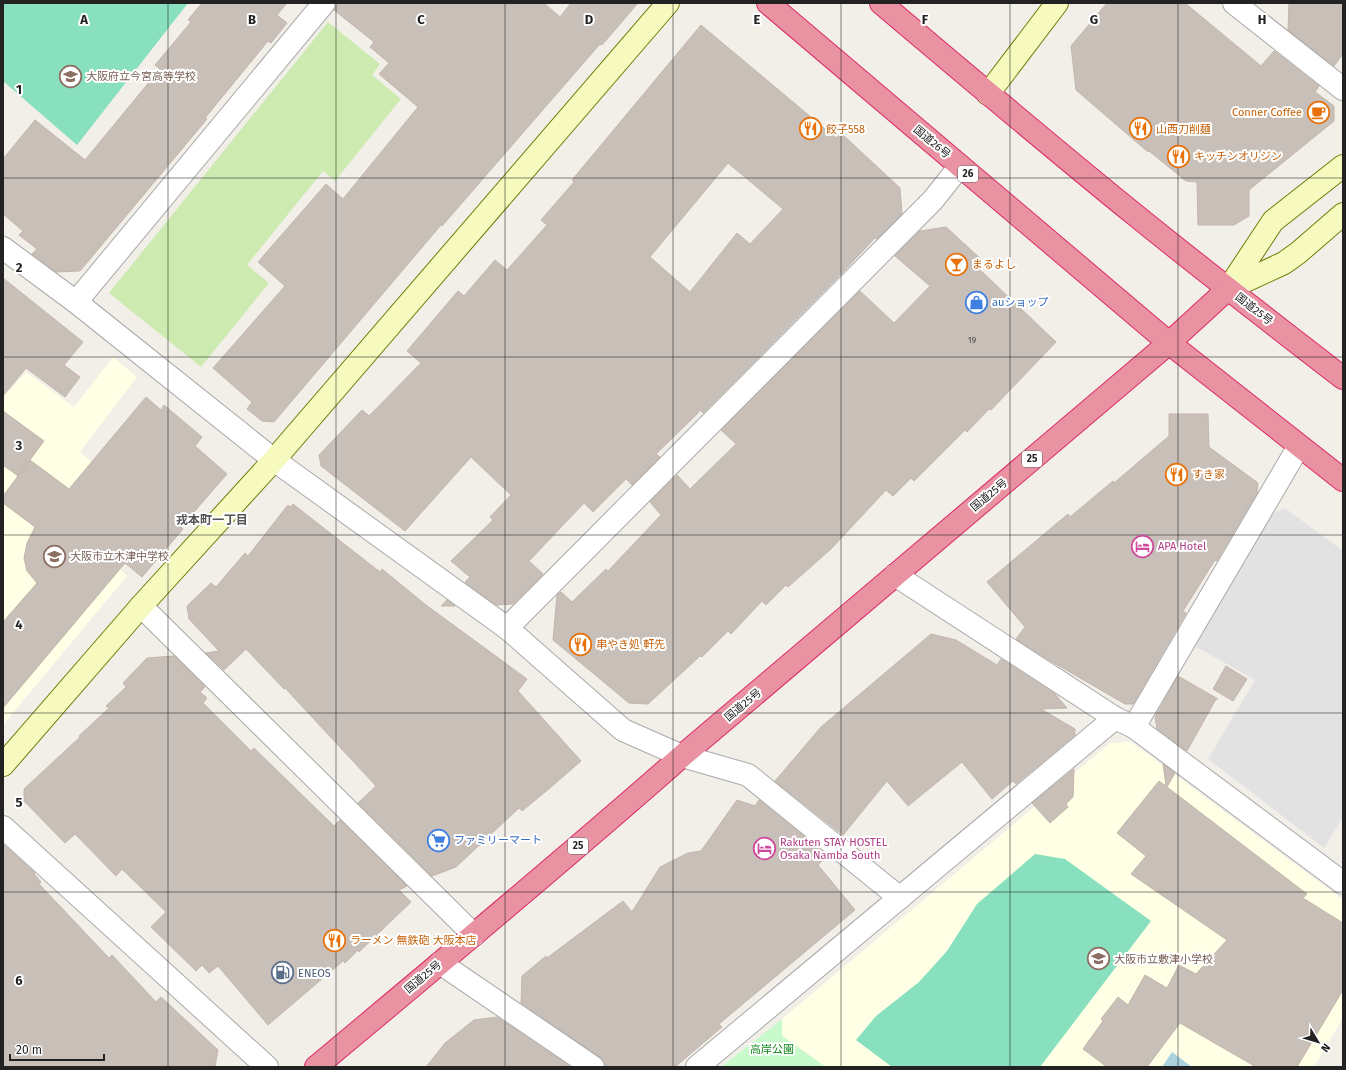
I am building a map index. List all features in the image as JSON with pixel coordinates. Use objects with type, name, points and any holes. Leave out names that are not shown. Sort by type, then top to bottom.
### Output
[{"type":"highway","name":"国道26号","points":[[768,3],[1169,343]]},
{"type":"highway","points":[[881,3],[988,94],[1228,289]]},
{"type":"highway","name":"国道25号","points":[[316,1067],[474,935],[682,756],[1169,343],[1228,289],[1343,378]]},
{"type":"highway","points":[[1169,343],[1343,480]]},
{"type":"street","points":[[76,302],[324,3]]},
{"type":"street","points":[[3,765],[141,606],[274,460],[668,3]]},
{"type":"street","points":[[988,94],[1057,3]]},
{"type":"street","points":[[1247,6],[1343,88]]},
{"type":"street","points":[[507,628],[933,200],[960,166]]},
{"type":"street","points":[[1228,289],[1273,221],[1343,166]]},
{"type":"street","points":[[1228,289],[1284,263],[1298,254],[1343,214]]},
{"type":"street","points":[[3,248],[76,302],[274,460],[507,628],[623,730],[682,756],[748,775],[900,898]]},
{"type":"street","points":[[697,1067],[900,898],[1124,723],[1299,446]]},
{"type":"street","points":[[895,575],[1124,723],[1343,883]]},
{"type":"street","points":[[141,606],[474,935]]},
{"type":"street","points":[[3,827],[267,1067]]},
{"type":"street","points":[[440,963],[593,1067]]},
{"type":"shaded area","name":"大阪市立木津中学校","points":[[113,357],[137,377],[80,452],[121,488],[84,536],[127,576],[3,725],[3,385],[10,390],[26,372],[74,407]]},
{"type":"shaded area","points":[[1285,508],[1343,551],[1343,817],[1324,848],[1208,759],[1255,680],[1193,645],[1270,515]]},
{"type":"shaded area","name":"大阪市立敷津小学校","points":[[1131,742],[1343,900],[1343,1018],[1314,1067],[826,1067],[782,1036],[782,1019],[1110,743]]},
{"type":"green space","name":"大阪府立今宮高等学校","points":[[3,3],[188,3],[77,145],[3,81]]},
{"type":"green space","points":[[328,22],[380,64],[372,75],[401,99],[335,181],[323,171],[247,265],[269,283],[201,367],[109,293]]},
{"type":"green space","points":[[1035,854],[1065,859],[1151,921],[1040,1067],[892,1067],[856,1040],[876,1016],[919,982],[947,951],[977,904]]},
{"type":"green space","name":"高岸公園","points":[[782,1019],[782,1036],[826,1067],[721,1067]]},
{"type":"water","points":[[1172,1052],[1192,1067],[1162,1067]]},
{"type":"building","points":[[202,3],[287,3],[277,15],[287,23],[271,43],[268,41],[205,118],[207,119],[80,271],[56,272],[32,254],[37,249],[19,235],[23,231],[3,214],[3,159],[35,120],[85,160],[160,69],[155,65],[191,22],[188,20]]},
{"type":"building","points":[[336,3],[544,3],[560,17],[571,3],[638,3],[602,45],[600,44],[442,226],[441,225],[274,422],[262,421],[247,409],[252,402],[213,368],[285,286],[258,262],[326,184],[343,199],[418,107],[379,74],[389,63],[370,47],[374,42],[334,10]]},
{"type":"building","points":[[1107,3],[1185,3],[1261,66],[1274,51],[1319,86],[1315,92],[1334,106],[1334,121],[1249,190],[1249,216],[1234,225],[1198,225],[1197,182],[1186,181],[1149,151],[1148,152],[1076,90],[1071,46]]},
{"type":"building","points":[[1289,3],[1343,3],[1343,54],[1334,66],[1288,30]]},
{"type":"building","points":[[701,25],[836,138],[841,133],[900,188],[902,214],[877,239],[875,238],[703,413],[700,410],[656,454],[660,457],[632,485],[626,479],[593,512],[584,503],[529,561],[543,574],[513,604],[496,605],[465,582],[470,577],[451,561],[493,520],[490,517],[511,495],[471,457],[405,531],[321,466],[319,455],[362,410],[369,416],[421,363],[407,351],[458,291],[464,296],[495,260],[507,270],[547,225],[541,220],[574,182],[572,180]],"holes":[[[728,163],[783,209],[750,244],[737,233],[690,292],[650,257]]]},
{"type":"building","points":[[946,227],[982,260],[976,266],[1056,342],[991,410],[989,409],[967,432],[965,430],[914,481],[911,478],[893,496],[886,490],[831,549],[788,587],[786,585],[766,605],[762,601],[731,634],[728,631],[702,657],[700,656],[648,704],[629,703],[553,640],[557,595],[561,592],[572,602],[606,569],[608,571],[661,515],[650,502],[677,475],[690,489],[736,444],[721,430],[860,291],[894,323],[930,286],[895,256],[920,231]]},
{"type":"building","points":[[3,278],[83,342],[64,365],[80,377],[65,397],[26,368],[3,396]]},
{"type":"building","points":[[146,397],[161,410],[164,405],[202,437],[195,446],[227,474],[181,527],[183,529],[142,577],[125,563],[3,708],[3,622],[37,583],[27,571],[24,558],[27,543],[35,527],[3,503],[3,496],[30,460],[69,489]]},
{"type":"building","points":[[3,411],[44,441],[18,476],[3,465]]},
{"type":"building","points":[[1169,414],[1208,414],[1209,447],[1258,483],[1257,493],[1217,561],[1215,560],[1183,611],[1186,613],[1133,704],[1125,704],[1016,639],[1025,627],[987,582],[1068,514],[1070,517],[1113,481],[1114,483],[1169,436]]},
{"type":"building","points":[[293,504],[380,572],[382,569],[426,605],[527,679],[518,691],[581,761],[522,811],[519,808],[456,867],[432,876],[358,803],[376,786],[285,688],[284,689],[246,649],[224,670],[206,653],[219,651],[189,619],[187,606],[211,583],[216,587],[245,553],[248,556],[288,505],[290,507]]},
{"type":"building","points":[[447,600],[455,606],[441,606]]},
{"type":"building","points":[[931,634],[956,640],[997,665],[1001,659],[1055,694],[1067,708],[1041,709],[1075,729],[1075,735],[1016,784],[1013,781],[992,799],[962,762],[908,806],[887,781],[843,835],[775,781],[821,727]]},
{"type":"building","points":[[174,656],[205,687],[200,692],[207,698],[203,703],[251,751],[254,748],[334,826],[340,820],[407,886],[399,890],[411,902],[359,952],[358,950],[345,963],[343,961],[268,1025],[218,966],[209,973],[202,965],[196,971],[151,927],[166,912],[122,869],[116,876],[75,834],[65,843],[24,801],[24,789],[109,708],[106,706],[126,687],[123,683],[147,658]]},
{"type":"building","points":[[1226,666],[1247,679],[1233,701],[1213,689]]},
{"type":"building","points":[[1178,676],[1218,699],[1216,699],[1187,751],[1157,729],[1155,717]]},
{"type":"building","points":[[1163,764],[1175,773],[1167,787],[1307,894],[1303,898],[1343,923],[1343,990],[1297,1067],[1256,1067],[1180,1023],[1147,1067],[1107,1067],[1083,1049],[1103,1021],[1101,1019],[1118,997],[1128,1005],[1145,975],[1167,988],[1179,965],[1196,974],[1227,940],[1131,874],[1146,856],[1117,833],[1159,781],[1166,786]]},
{"type":"building","points":[[1074,769],[1073,797],[1066,804],[1068,807],[1050,823],[1032,803]]},
{"type":"building","points":[[737,800],[755,806],[759,800],[827,855],[818,865],[855,910],[719,1024],[722,1027],[675,1067],[605,1067],[604,1061],[600,1057],[521,1003],[522,976],[546,956],[547,958],[623,901],[632,912],[660,867],[688,853],[701,851]]},
{"type":"building","points":[[3,844],[35,873],[34,874],[41,882],[39,884],[109,958],[112,955],[156,1002],[161,997],[218,1050],[215,1067],[3,1067]]},
{"type":"building","points":[[497,1017],[571,1067],[426,1067],[445,1043],[474,1020]]},
{"type":"place","name":"大阪府立今宮高等学校","points":[[70,76]]},
{"type":"place","name":"Conner Coffee","points":[[1318,112]]},
{"type":"place","name":"餃子558","points":[[810,129]]},
{"type":"place","name":"山西刀削麺","points":[[1140,129]]},
{"type":"place","name":"キッチンオリジン","points":[[1179,156]]},
{"type":"place","name":"まるよし","points":[[957,264]]},
{"type":"place","name":"auショップ","points":[[976,302]]},
{"type":"place","name":"すき家","points":[[1177,474]]},
{"type":"place","name":"APA Hotel","points":[[1143,546]]},
{"type":"place","name":"大阪市立木津中学校","points":[[54,556]]},
{"type":"place","name":"串やき処 軒先","points":[[580,644]]},
{"type":"place","name":"ファミリーマート","points":[[439,840]]},
{"type":"place","name":"Rakuten STAY HOSTEL Osaka Namba South","points":[[765,848]]},
{"type":"place","name":"ラーメン 無鉄砲 大阪本店","points":[[334,940]]},
{"type":"place","name":"大阪市立敷津小学校","points":[[1099,959]]},
{"type":"place","name":"ENEOS","points":[[282,973]]},
{"type":"district","name":"戎本町一丁目","points":[[212,520]]}]
